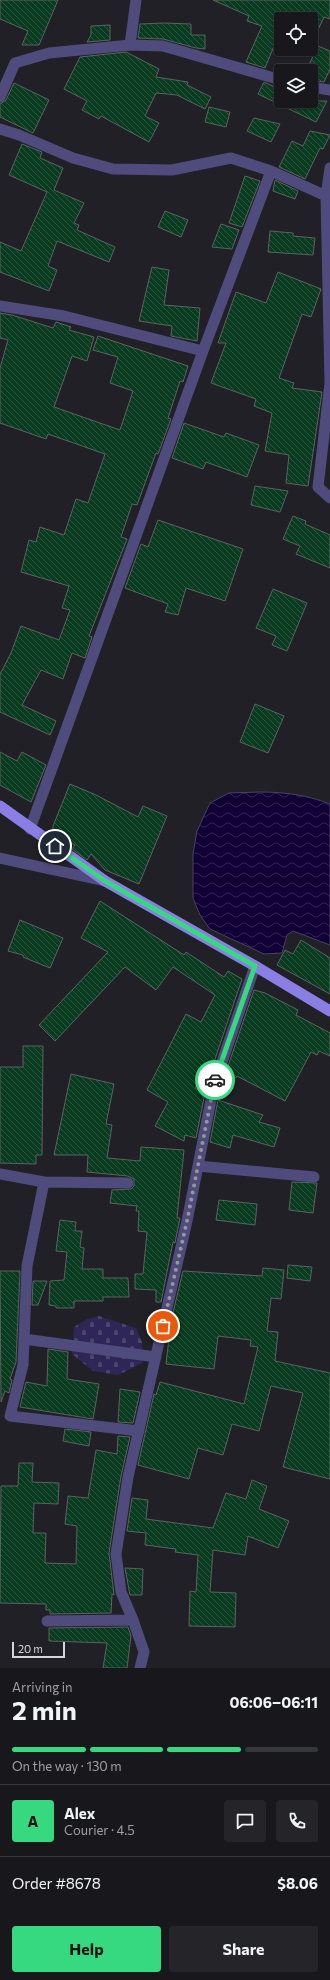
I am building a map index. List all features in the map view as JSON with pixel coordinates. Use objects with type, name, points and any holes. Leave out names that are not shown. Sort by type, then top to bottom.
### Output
[{"type":"highway","points":[[0,806],[30,829],[105,881],[255,966],[330,1011]]},
{"type":"street","points":[[130,45],[136,0]]},
{"type":"street","points":[[0,97],[15,63],[24,59],[49,53],[130,45],[164,46],[274,78]]},
{"type":"street","points":[[318,88],[330,90]]},
{"type":"street","points":[[0,129],[19,135],[73,158],[113,169],[172,170],[231,158],[271,171],[326,196]]},
{"type":"street","points":[[330,168],[326,196],[330,383],[318,487],[330,498]]},
{"type":"street","points":[[30,829],[203,351],[271,171]]},
{"type":"street","points":[[0,306],[64,316],[203,351]]},
{"type":"street","points":[[0,858],[105,881]]},
{"type":"street","points":[[140,1668],[144,1652],[121,1592],[116,1554],[128,1477],[187,1221],[214,1085],[255,966]]},
{"type":"street","points":[[198,1166],[314,1177]]},
{"type":"street","points":[[0,1174],[44,1182],[128,1183]]},
{"type":"street","points":[[44,1182],[27,1266],[24,1365],[10,1416],[139,1431]]},
{"type":"street","points":[[24,1338],[156,1357]]},
{"type":"street","points":[[47,1621],[133,1620]]},
{"type":"green space","points":[[99,1316],[136,1328],[142,1342],[143,1363],[118,1375],[93,1371],[72,1354],[74,1327],[87,1319]]},
{"type":"water","points":[[260,792],[296,795],[313,798],[330,804],[330,945],[293,931],[287,935],[282,953],[264,954],[210,929],[200,915],[193,898],[193,854],[197,831],[210,803],[229,793]]},
{"type":"building","points":[[0,0],[58,0],[39,45],[22,45],[28,31],[0,19]]},
{"type":"building","points":[[213,0],[330,0],[330,19],[324,17],[318,30],[318,12],[274,12],[274,46],[265,68],[246,62],[262,26],[247,21],[249,16]]},
{"type":"building","points":[[140,24],[191,24],[191,35],[205,35],[205,49],[163,39],[138,38]]},
{"type":"building","points":[[110,25],[110,40],[87,42],[91,35],[91,26]]},
{"type":"building","points":[[318,46],[330,51],[330,69],[324,82],[318,81],[318,64],[309,64],[313,56],[318,56]]},
{"type":"building","points":[[126,52],[159,69],[156,77],[188,82],[187,85],[211,97],[205,109],[177,95],[156,93],[145,116],[159,123],[149,142],[101,116],[99,119],[82,110],[87,101],[64,89],[80,57]]},
{"type":"building","points":[[264,82],[274,87],[274,102],[258,94]]},
{"type":"building","points":[[14,83],[49,100],[33,133],[0,117],[0,104],[6,100]]},
{"type":"building","points":[[318,101],[327,101],[316,122],[287,108],[318,108]]},
{"type":"building","points":[[209,107],[230,112],[226,127],[205,122]]},
{"type":"building","points":[[254,118],[280,124],[271,142],[247,131]]},
{"type":"building","points":[[310,131],[330,135],[323,149],[320,148],[305,179],[279,167],[292,141],[303,146]]},
{"type":"building","points":[[22,144],[42,152],[40,158],[63,168],[54,190],[84,203],[74,223],[79,225],[77,230],[115,247],[109,262],[57,241],[48,266],[57,270],[49,291],[0,272],[0,242],[21,251],[47,192],[9,175]]},
{"type":"building","points":[[245,176],[260,181],[242,227],[229,223]]},
{"type":"building","points":[[275,180],[298,191],[295,199],[273,191]]},
{"type":"building","points":[[165,211],[188,220],[181,237],[158,227]]},
{"type":"building","points":[[221,224],[239,230],[232,249],[212,247]]},
{"type":"building","points":[[270,231],[293,233],[293,236],[315,238],[313,255],[268,252]]},
{"type":"building","points":[[152,267],[169,270],[164,305],[200,308],[197,341],[171,336],[172,326],[139,321]]},
{"type":"building","points":[[278,272],[321,289],[311,317],[302,314],[279,378],[294,383],[292,388],[322,392],[308,486],[286,483],[289,455],[265,451],[272,413],[254,406],[256,399],[211,383],[226,343],[218,343],[236,292],[266,303]]},
{"type":"building","points":[[0,313],[12,315],[53,328],[56,322],[71,327],[69,330],[94,337],[87,361],[72,356],[54,407],[120,430],[133,391],[110,383],[118,357],[93,350],[98,336],[188,366],[183,382],[180,381],[168,418],[171,419],[158,454],[156,453],[137,505],[132,504],[121,537],[127,539],[89,636],[92,637],[85,658],[72,653],[63,679],[41,670],[22,705],[56,721],[50,735],[0,712],[0,674],[11,653],[21,626],[59,640],[70,610],[62,608],[69,586],[21,572],[29,540],[36,542],[40,527],[64,535],[76,499],[88,503],[105,454],[48,434],[46,439],[0,423],[0,368],[8,340],[0,338]]},
{"type":"building","points":[[184,423],[224,437],[226,433],[259,445],[247,477],[206,462],[203,469],[172,458]]},
{"type":"building","points":[[255,486],[288,491],[280,512],[251,505]]},
{"type":"building","points":[[293,516],[306,521],[305,524],[330,535],[330,568],[296,554],[300,546],[283,539]]},
{"type":"building","points":[[158,520],[243,549],[225,601],[186,588],[178,615],[165,612],[168,604],[125,588],[141,544],[148,547]]},
{"type":"building","points":[[273,589],[307,603],[287,651],[272,645],[276,636],[256,628]]},
{"type":"building","points":[[255,704],[284,716],[268,753],[240,742]]},
{"type":"building","points":[[0,752],[17,761],[22,752],[46,765],[31,802],[0,785]]},
{"type":"building","points":[[70,784],[96,795],[138,817],[143,806],[167,816],[139,884],[105,870],[91,854],[87,860],[72,849],[75,845],[53,834],[53,826]]},
{"type":"building","points":[[100,901],[184,955],[186,952],[224,977],[228,971],[242,979],[213,1065],[209,1063],[195,1088],[205,1093],[196,1138],[185,1135],[184,1141],[155,1126],[168,1102],[147,1090],[186,1014],[201,1022],[215,995],[173,967],[156,990],[125,967],[55,1041],[39,1025],[108,952],[81,938]]},
{"type":"building","points":[[20,920],[63,938],[50,968],[23,957],[23,955],[8,951]]},
{"type":"building","points":[[301,940],[330,958],[330,994],[277,965],[285,950],[293,954]]},
{"type":"building","points":[[254,990],[265,993],[298,1010],[296,1015],[330,1033],[330,1056],[319,1051],[317,1055],[311,1052],[285,1101],[237,1076],[236,1078],[226,1072]]},
{"type":"building","points":[[23,1046],[43,1046],[42,1155],[36,1155],[36,1164],[0,1163],[0,1067],[23,1067]]},
{"type":"building","points":[[71,1074],[114,1084],[106,1124],[112,1125],[107,1158],[140,1161],[141,1147],[184,1150],[177,1218],[180,1218],[175,1243],[173,1242],[161,1302],[156,1302],[156,1290],[135,1289],[135,1274],[143,1274],[147,1232],[138,1231],[139,1211],[136,1211],[137,1206],[110,1203],[112,1190],[131,1189],[134,1186],[134,1179],[128,1176],[87,1172],[88,1155],[54,1155]]},
{"type":"building","points":[[218,1100],[263,1115],[259,1122],[280,1128],[274,1147],[233,1135],[230,1148],[210,1142]]},
{"type":"building","points":[[292,1182],[317,1183],[313,1213],[289,1210]]},
{"type":"building","points":[[219,1200],[257,1204],[255,1225],[216,1220]]},
{"type":"building","points":[[60,1220],[76,1222],[75,1231],[82,1231],[80,1247],[84,1248],[82,1269],[103,1269],[103,1278],[128,1278],[129,1297],[103,1297],[103,1301],[74,1301],[74,1308],[56,1308],[56,1306],[49,1305],[50,1281],[64,1280],[67,1252],[56,1251]]},
{"type":"building","points":[[288,1265],[312,1267],[310,1281],[287,1278]]},
{"type":"building","points":[[263,1268],[284,1270],[281,1299],[271,1298],[267,1331],[278,1332],[275,1361],[330,1373],[330,1479],[283,1467],[303,1393],[271,1386],[259,1431],[232,1424],[223,1455],[198,1448],[189,1479],[138,1465],[154,1394],[156,1395],[160,1382],[244,1404],[258,1347],[250,1346],[251,1340],[218,1336],[214,1369],[166,1364],[171,1321],[183,1271],[262,1276]]},
{"type":"building","points":[[0,1271],[20,1271],[16,1362],[10,1379],[12,1380],[9,1393],[5,1391],[1,1402]]},
{"type":"building","points":[[33,1281],[47,1281],[38,1305],[32,1305]]},
{"type":"building","points":[[48,1349],[68,1352],[67,1379],[99,1384],[93,1419],[20,1407],[26,1382],[47,1386]]},
{"type":"building","points":[[120,1389],[140,1392],[133,1423],[118,1422]]},
{"type":"building","points":[[65,1429],[91,1432],[89,1446],[63,1441]]},
{"type":"building","points":[[118,1436],[130,1437],[121,1476],[109,1553],[114,1595],[112,1594],[111,1613],[50,1614],[50,1610],[46,1610],[46,1604],[0,1603],[1,1486],[18,1486],[19,1463],[33,1463],[32,1482],[59,1483],[58,1504],[34,1503],[33,1533],[46,1533],[45,1563],[76,1564],[77,1526],[65,1524],[68,1496],[88,1498],[96,1450],[117,1454]]},
{"type":"building","points":[[252,1480],[267,1486],[259,1509],[289,1521],[278,1548],[248,1536],[245,1555],[213,1550],[210,1592],[236,1593],[235,1627],[189,1626],[190,1591],[196,1592],[198,1555],[175,1552],[176,1549],[145,1545],[146,1533],[127,1531],[132,1498],[148,1500],[146,1519],[213,1528],[226,1493],[246,1499]]},
{"type":"building","points":[[125,1568],[143,1569],[142,1595],[130,1595]]},
{"type":"building","points":[[128,1627],[131,1636],[127,1668],[103,1668],[107,1643],[49,1641],[49,1628]]},
{"type":"way so far","points":[[163,1326],[187,1221],[215,1080]]},
{"type":"route","points":[[55,846],[105,881],[255,966],[215,1080]]}]
